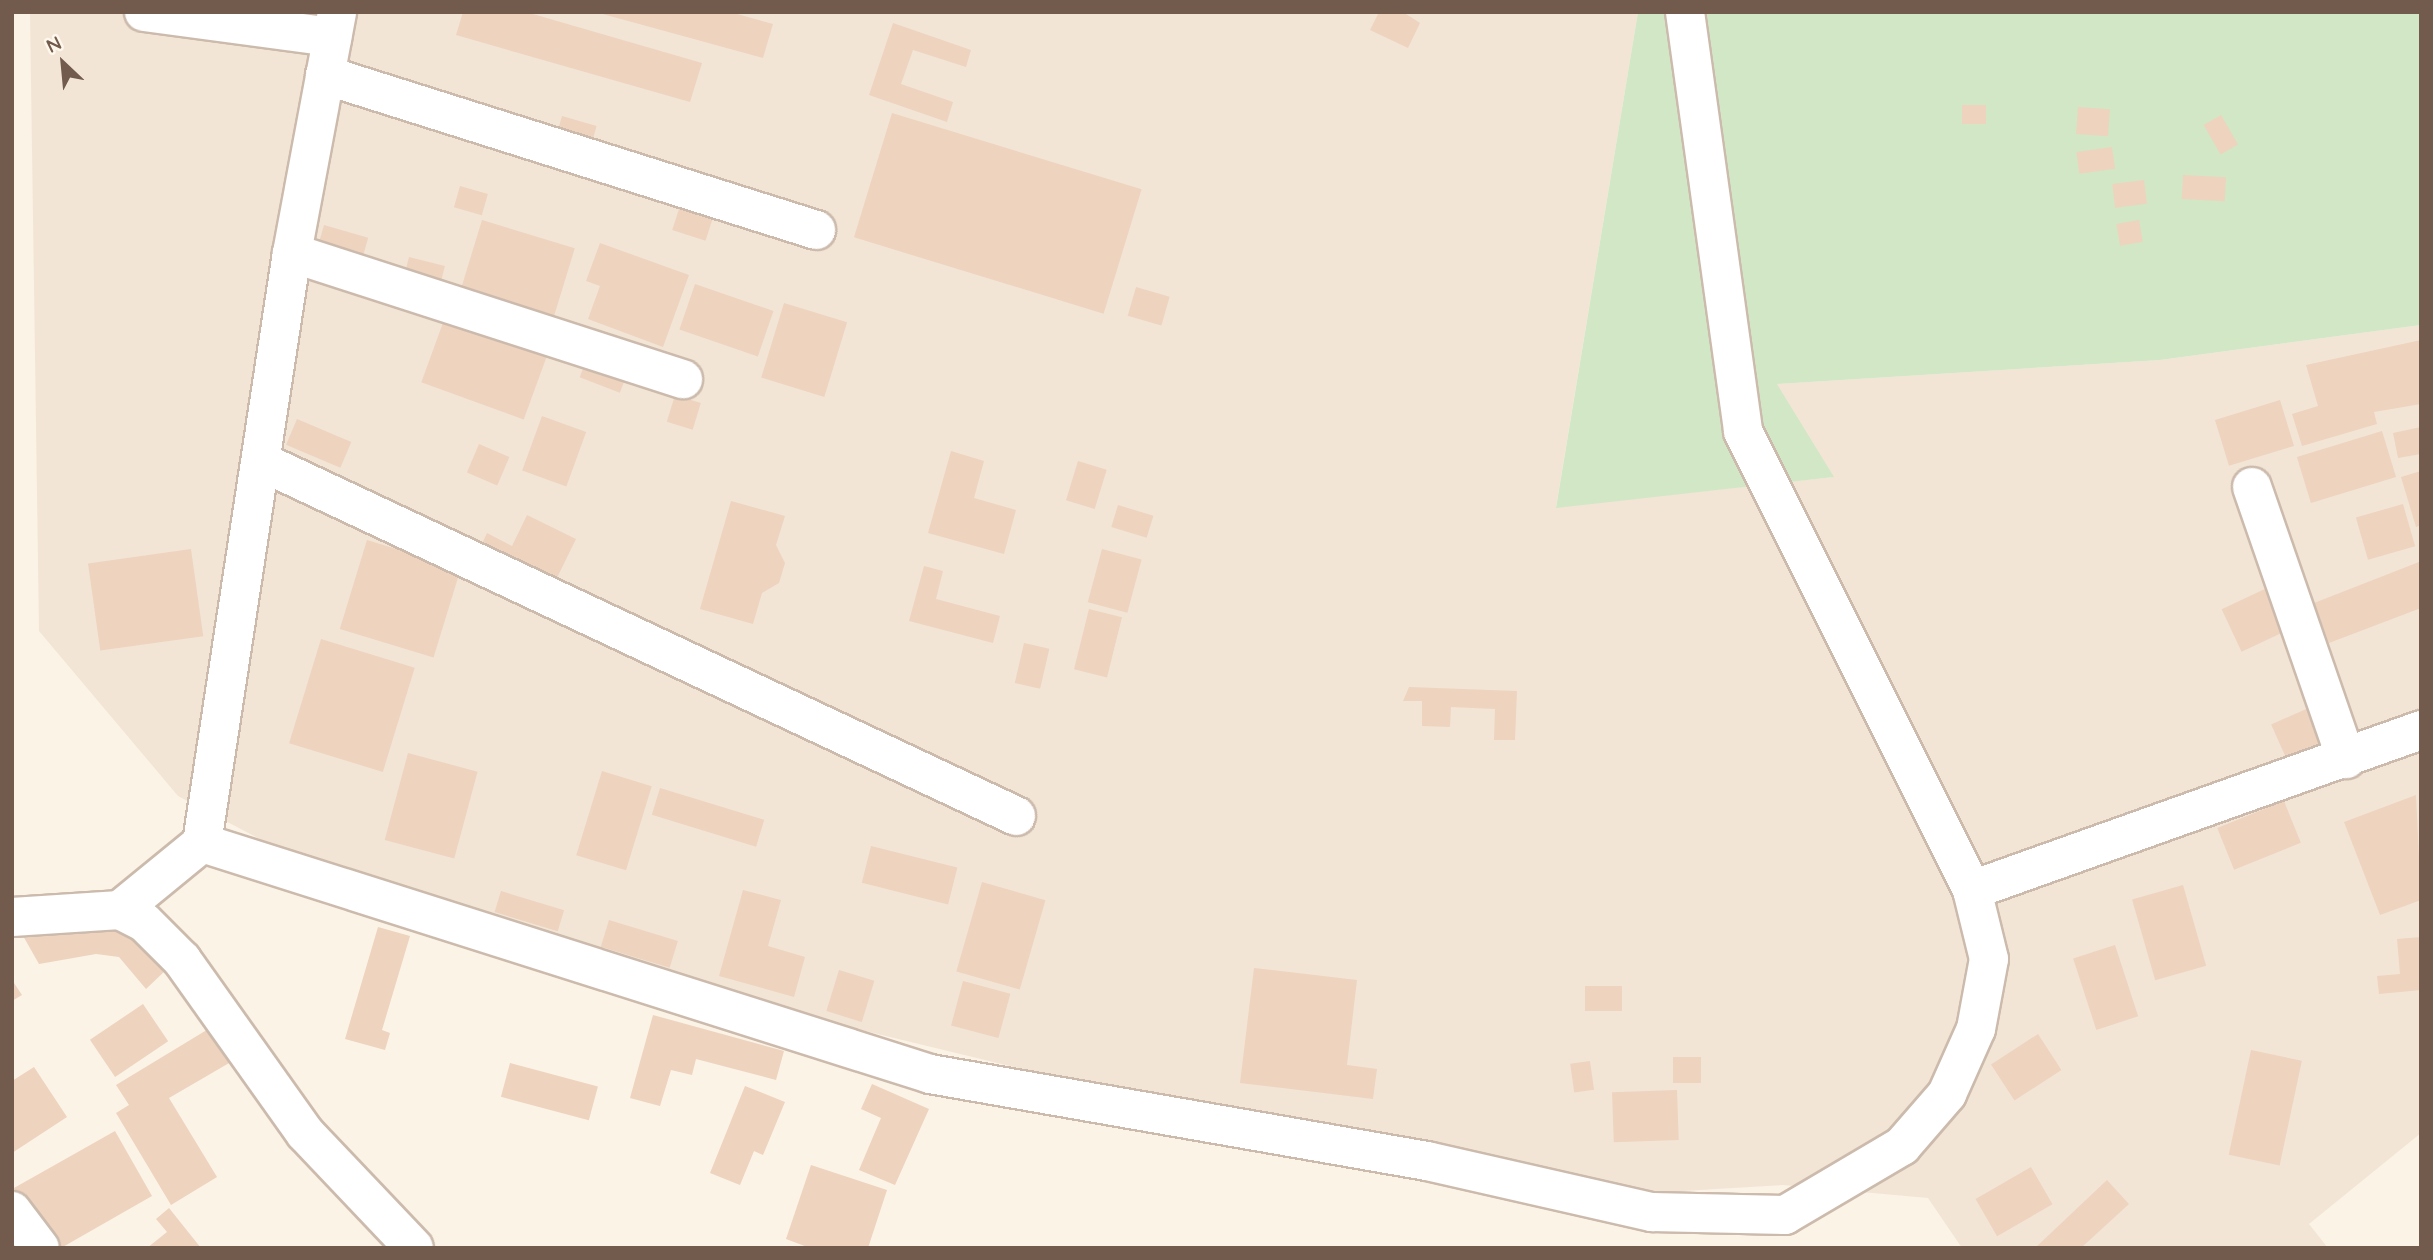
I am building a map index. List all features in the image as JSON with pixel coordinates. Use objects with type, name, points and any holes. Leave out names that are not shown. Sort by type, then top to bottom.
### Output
[{"type":"street","points":[[120,910],[202,843],[292,253],[334,25],[144,12]]},
{"type":"street","points":[[202,843],[930,1074],[1427,1161],[1652,1212],[1785,1215],[1902,1146],[1947,1094],[1976,1029],[1989,959],[1972,891],[1743,431],[1685,12]]},
{"type":"street","points":[[325,75],[816,230]]},
{"type":"street","points":[[292,253],[683,379]]},
{"type":"street","points":[[262,461],[1016,816]]},
{"type":"street","points":[[2252,487],[2346,759]]},
{"type":"street","points":[[1972,891],[2421,730]]},
{"type":"street","points":[[12,917],[120,910],[144,922],[182,960],[305,1133],[414,1248]]},
{"type":"street","points":[[12,1211],[40,1248]]},
{"type":"shaded area","points":[[30,12],[1638,12],[1556,507],[1833,477],[1776,384],[2160,360],[2421,325],[2421,1133],[2309,1224],[2328,1248],[1962,1248],[1928,1198],[1783,1185],[1632,1194],[1101,1088],[572,960],[319,870],[178,796],[39,631]]},
{"type":"green space","points":[[1638,12],[2421,12],[2421,325],[2160,360],[1777,384],[1834,477],[1556,508]]},
{"type":"building","points":[[463,12],[526,12],[702,63],[690,102],[456,35]]},
{"type":"building","points":[[730,12],[773,24],[763,58],[599,13]]},
{"type":"building","points":[[1379,12],[1403,12],[1420,23],[1408,48],[1370,30]]},
{"type":"building","points":[[893,23],[971,50],[966,67],[913,50],[901,84],[953,102],[947,122],[869,95]]},
{"type":"building","points":[[1962,105],[1986,105],[1986,124],[1962,124]]},
{"type":"building","points":[[2078,107],[2110,109],[2108,136],[2076,134]]},
{"type":"building","points":[[892,113],[1142,189],[1104,314],[854,237]]},
{"type":"building","points":[[2221,115],[2238,144],[2221,154],[2204,125]]},
{"type":"building","points":[[562,116],[597,126],[591,145],[556,135]]},
{"type":"building","points":[[2112,147],[2115,169],[2079,174],[2076,152]]},
{"type":"building","points":[[2183,175],[2226,177],[2225,201],[2182,199]]},
{"type":"building","points":[[2144,180],[2147,204],[2115,208],[2112,184]]},
{"type":"building","points":[[460,186],[488,194],[482,215],[454,207]]},
{"type":"building","points":[[679,209],[712,220],[705,241],[672,230]]},
{"type":"building","points":[[482,220],[575,248],[553,320],[460,292]]},
{"type":"building","points":[[2139,220],[2143,242],[2120,246],[2116,224]]},
{"type":"building","points":[[324,225],[368,238],[360,266],[316,253]]},
{"type":"building","points":[[600,243],[689,275],[663,347],[588,319],[600,286],[586,281]]},
{"type":"building","points":[[409,257],[445,266],[440,286],[404,277]]},
{"type":"building","points":[[695,284],[773,311],[758,356],[679,329]]},
{"type":"building","points":[[1136,287],[1170,297],[1161,325],[1128,316]]},
{"type":"building","points":[[784,303],[847,322],[824,397],[761,378]]},
{"type":"building","points":[[448,309],[550,346],[524,420],[421,382]]},
{"type":"building","points":[[2421,340],[2421,404],[2374,412],[2377,424],[2302,446],[2292,414],[2318,406],[2306,365]]},
{"type":"building","points":[[589,353],[629,368],[620,393],[580,377]]},
{"type":"building","points":[[675,395],[701,403],[693,430],[667,422]]},
{"type":"building","points":[[2280,400],[2294,446],[2229,466],[2215,420]]},
{"type":"building","points":[[542,416],[586,432],[566,487],[522,471]]},
{"type":"building","points":[[297,419],[351,442],[340,468],[286,445]]},
{"type":"building","points":[[2421,427],[2421,454],[2398,458],[2393,433]]},
{"type":"building","points":[[2382,431],[2396,477],[2311,503],[2297,457]]},
{"type":"building","points":[[479,444],[509,457],[497,485],[467,473]]},
{"type":"building","points":[[951,451],[984,461],[974,498],[1016,510],[1004,554],[928,533]]},
{"type":"building","points":[[1078,461],[1107,470],[1095,509],[1066,500]]},
{"type":"building","points":[[2421,471],[2421,525],[2416,527],[2401,477]]},
{"type":"building","points":[[731,501],[785,516],[776,545],[785,563],[779,583],[762,593],[753,624],[700,609]]},
{"type":"building","points":[[2403,504],[2415,546],[2368,560],[2356,518]]},
{"type":"building","points":[[1118,505],[1153,516],[1147,538],[1111,527]]},
{"type":"building","points":[[527,515],[576,539],[551,590],[477,554],[487,533],[512,546]]},
{"type":"building","points":[[367,540],[461,569],[434,658],[340,629]]},
{"type":"building","points":[[191,549],[203,636],[100,651],[88,563]]},
{"type":"building","points":[[1102,549],[1142,560],[1127,613],[1088,602]]},
{"type":"building","points":[[2419,562],[2421,608],[2329,643],[2314,603]]},
{"type":"building","points":[[924,566],[943,571],[936,599],[1000,616],[993,643],[909,621]]},
{"type":"building","points":[[2267,588],[2287,631],[2242,652],[2222,609]]},
{"type":"building","points":[[1089,609],[1122,617],[1107,677],[1074,669]]},
{"type":"building","points":[[321,639],[415,668],[383,772],[289,743]]},
{"type":"building","points":[[1024,643],[1049,649],[1040,689],[1015,683]]},
{"type":"building","points":[[1409,687],[1517,691],[1515,740],[1494,740],[1495,709],[1451,707],[1450,727],[1422,726],[1422,701],[1403,701]]},
{"type":"building","points":[[2315,705],[2333,745],[2289,765],[2271,725]]},
{"type":"building","points":[[408,753],[478,772],[454,859],[385,840]]},
{"type":"building","points":[[602,771],[652,786],[626,870],[576,855]]},
{"type":"building","points":[[660,788],[764,820],[756,847],[652,815]]},
{"type":"building","points":[[2416,795],[2421,900],[2380,915],[2344,822]]},
{"type":"building","points":[[2284,801],[2301,843],[2234,870],[2217,828]]},
{"type":"building","points":[[871,846],[957,868],[948,904],[862,883]]},
{"type":"building","points":[[982,882],[1045,900],[1020,990],[956,971]]},
{"type":"building","points":[[2183,885],[2206,966],[2155,980],[2132,900]]},
{"type":"building","points":[[743,890],[781,900],[768,946],[805,957],[794,997],[719,976]]},
{"type":"building","points":[[501,891],[564,910],[558,931],[495,912]]},
{"type":"building","points":[[609,920],[678,941],[670,968],[601,947]]},
{"type":"building","points":[[103,923],[143,938],[168,968],[146,989],[119,957],[96,954],[39,964],[22,934]]},
{"type":"building","points":[[378,927],[410,936],[382,1030],[390,1033],[385,1050],[345,1039]]},
{"type":"building","points":[[2421,937],[2421,990],[2379,994],[2377,976],[2400,974],[2397,939]]},
{"type":"building","points":[[2115,945],[2138,1016],[2096,1030],[2073,959]]},
{"type":"building","points":[[1254,968],[1357,980],[1347,1065],[1377,1069],[1373,1099],[1240,1083]]},
{"type":"building","points":[[839,970],[874,981],[862,1022],[826,1011]]},
{"type":"building","points":[[12,980],[22,995],[12,1001]]},
{"type":"building","points":[[963,981],[1010,994],[998,1038],[951,1025]]},
{"type":"building","points":[[1585,986],[1622,986],[1622,1011],[1585,1011]]},
{"type":"building","points":[[143,1004],[168,1041],[115,1077],[90,1040]]},
{"type":"building","points":[[653,1015],[784,1051],[776,1080],[696,1059],[692,1075],[671,1070],[660,1106],[630,1098]]},
{"type":"building","points":[[215,1025],[236,1059],[169,1098],[217,1177],[171,1205],[116,1113],[129,1105],[116,1085]]},
{"type":"building","points":[[2038,1034],[2061,1070],[2014,1101],[1991,1064]]},
{"type":"building","points":[[2251,1050],[2302,1061],[2280,1165],[2229,1155]]},
{"type":"building","points":[[1673,1057],[1701,1057],[1701,1083],[1673,1083]]},
{"type":"building","points":[[1590,1061],[1594,1090],[1574,1093],[1570,1064]]},
{"type":"building","points":[[510,1063],[598,1087],[589,1120],[501,1097]]},
{"type":"building","points":[[34,1067],[67,1117],[12,1153],[12,1081]]},
{"type":"building","points":[[872,1084],[929,1109],[895,1185],[859,1170],[881,1118],[861,1109]]},
{"type":"building","points":[[745,1086],[785,1102],[763,1155],[754,1151],[740,1185],[710,1173]]},
{"type":"building","points":[[1677,1090],[1679,1140],[1614,1142],[1612,1092]]},
{"type":"building","points":[[115,1131],[152,1196],[61,1248],[47,1248],[14,1188]]},
{"type":"building","points":[[811,1165],[887,1190],[868,1248],[810,1248],[786,1239]]},
{"type":"building","points":[[2031,1167],[2052,1204],[1997,1236],[1976,1199]]},
{"type":"building","points":[[2107,1180],[2129,1204],[2081,1248],[2035,1248]]},
{"type":"building","points":[[169,1208],[201,1248],[147,1248],[167,1232],[156,1219]]}]
